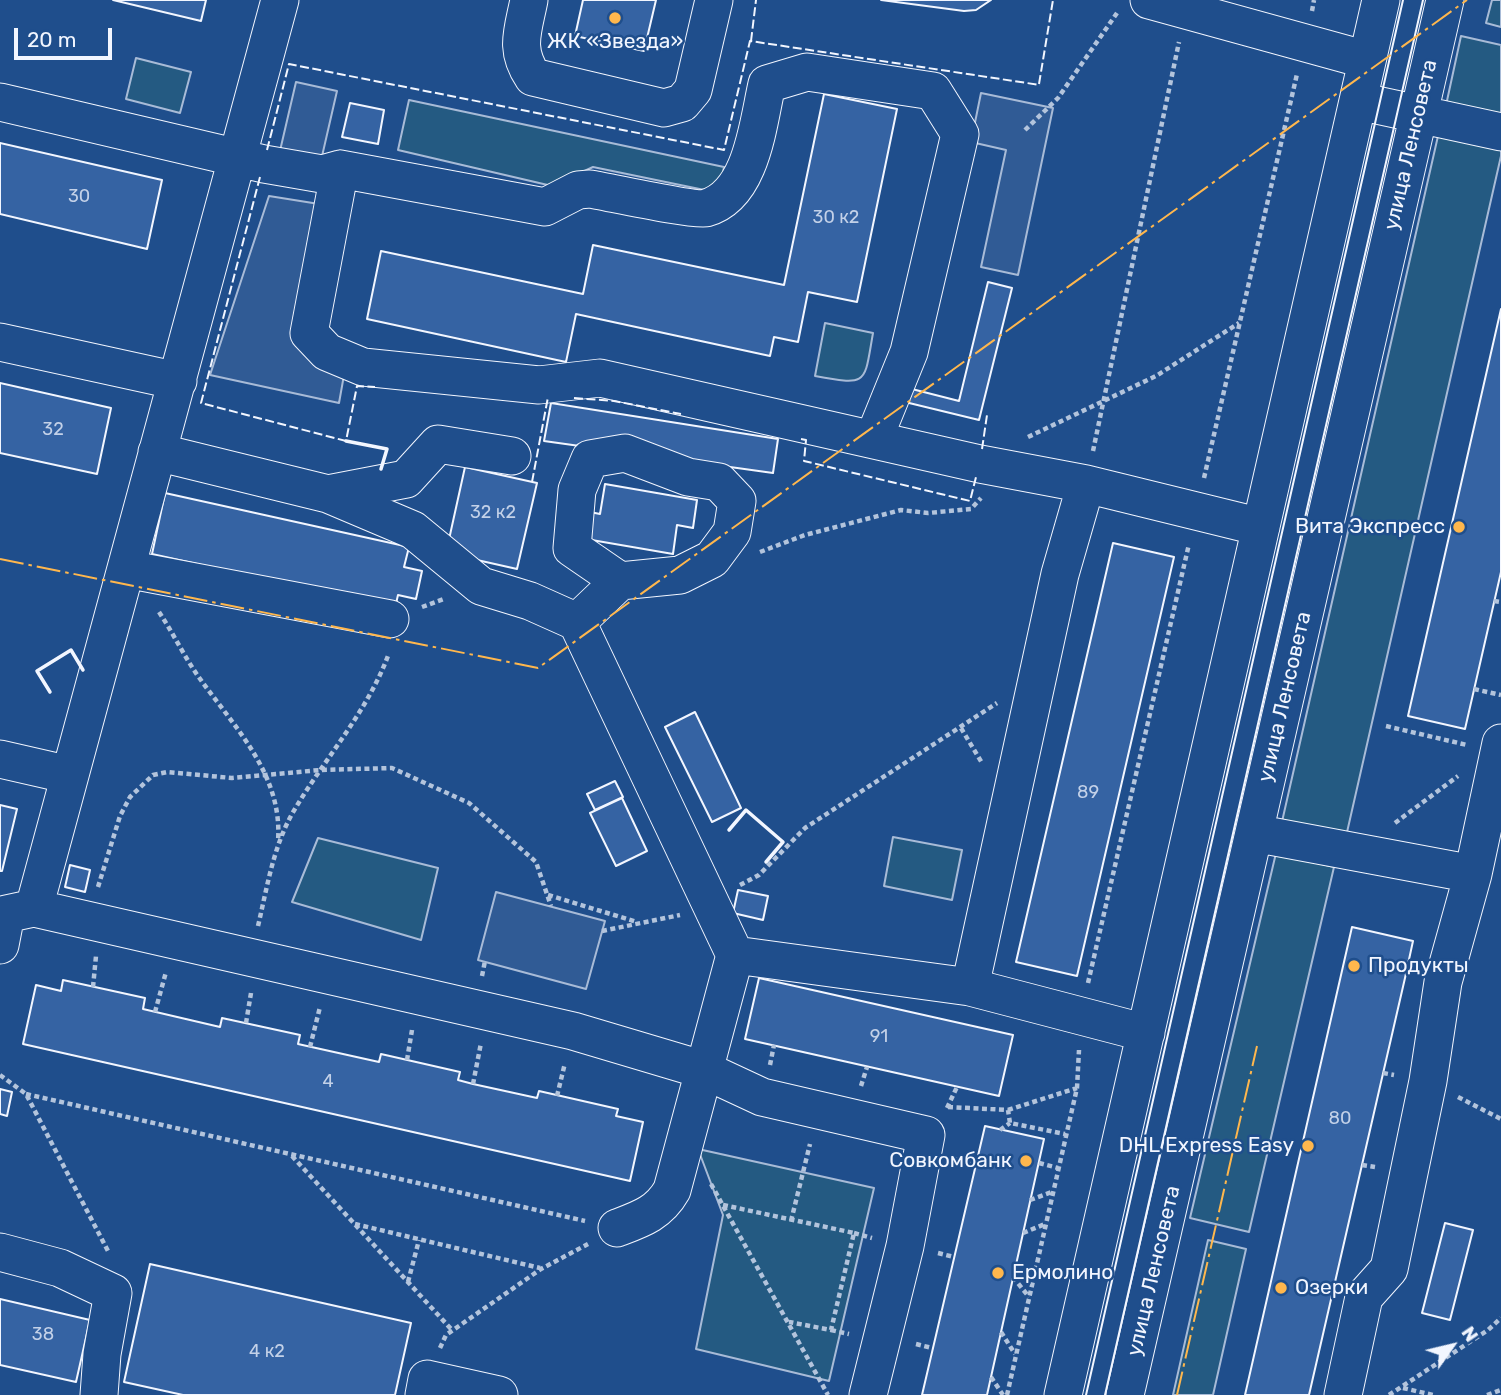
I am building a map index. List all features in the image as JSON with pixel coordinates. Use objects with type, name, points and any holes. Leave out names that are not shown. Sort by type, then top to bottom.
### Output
[{"type":"street","points":[[34,908],[129,570],[157,452],[240,158],[280,0]]},
{"type":"street","points":[[529,0],[520,44],[522,62],[533,77],[664,108],[682,103],[693,90],[714,0]]},
{"type":"street","points":[[1063,1395],[1381,0]]},
{"type":"street","name":"улица Ленсовета","points":[[1125,1395],[1445,0]]},
{"type":"street","points":[[1134,5],[1186,10],[1367,60]]},
{"type":"street","points":[[0,102],[240,158],[322,174],[340,169],[545,207],[578,190],[590,189],[704,209],[723,200],[738,182],[749,158],[768,84],[807,72],[933,92],[960,134],[909,352],[874,438]]},
{"type":"street","points":[[1358,102],[1501,132]]},
{"type":"street","points":[[340,169],[309,333],[327,352],[363,367],[539,385],[600,378],[1197,509],[1261,527]]},
{"type":"street","points":[[0,342],[177,381]]},
{"type":"street","points":[[328,494],[406,479],[438,444],[512,456]]},
{"type":"street","points":[[157,452],[328,494],[413,530],[481,586],[530,601],[577,622],[735,955],[672,1190],[665,1202],[651,1215],[617,1228]]},
{"type":"street","points":[[577,622],[620,581],[680,575],[712,559],[732,532],[737,501],[719,482],[688,477],[625,453],[590,459],[577,490],[572,548],[620,581]]},
{"type":"street","points":[[970,987],[1060,574],[1086,484]]},
{"type":"street","points":[[129,570],[390,619]]},
{"type":"street","points":[[1343,1395],[1364,1297],[1389,1269],[1428,1081],[1443,982],[1473,874],[1497,749]]},
{"type":"street","points":[[0,759],[70,775]]},
{"type":"street","points":[[1254,833],[1473,874]]},
{"type":"street","points":[[0,945],[6,914],[34,908],[573,1031],[704,1070],[762,1097],[926,1135],[905,1246],[868,1395]]},
{"type":"street","points":[[735,955],[970,987],[1146,1033]]},
{"type":"street","points":[[0,1252],[60,1268],[113,1293],[102,1354],[99,1395]]},
{"type":"street","points":[[426,1387],[499,1395]]},
{"type":"path","points":[[1005,1395],[1077,1088],[1081,1017],[1314,0]]},
{"type":"path","points":[[1025,130],[1058,98],[1134,5]]},
{"type":"path","points":[[1086,484],[1186,10]]},
{"type":"path","points":[[712,559],[752,555],[805,535],[901,510],[928,513],[971,509],[1006,469],[1003,448],[1156,376],[1240,323]]},
{"type":"path","points":[[129,570],[192,668],[256,751],[280,819],[278,844],[250,957]]},
{"type":"path","points":[[278,844],[292,815],[380,679],[390,651],[390,619],[481,586]]},
{"type":"path","points":[[1494,601],[1501,602]]},
{"type":"path","points":[[1474,689],[1501,695]]},
{"type":"path","points":[[602,930],[713,904],[760,875],[805,828],[1002,699],[1031,705]]},
{"type":"path","points":[[1386,726],[1497,749]]},
{"type":"path","points":[[1355,853],[1497,749]]},
{"type":"path","points":[[86,920],[120,816],[140,785],[153,775],[167,772],[232,778],[320,770],[392,768],[469,803],[536,862],[551,906]]},
{"type":"path","points":[[548,895],[640,923]]},
{"type":"path","points":[[0,1075],[26,1094],[617,1228]]},
{"type":"path","points":[[1428,1081],[1501,1119]]},
{"type":"path","points":[[947,1107],[1008,1110],[1077,1088]]},
{"type":"path","points":[[26,1094],[119,1272],[113,1293]]},
{"type":"path","points":[[791,1221],[819,1110]]},
{"type":"path","points":[[1008,1110],[1010,1123]]},
{"type":"path","points":[[1000,1130],[1010,1123],[1065,1134]]},
{"type":"path","points":[[685,1141],[828,1395]]},
{"type":"path","points":[[290,1154],[452,1330]]},
{"type":"path","points":[[1039,1163],[1058,1168]]},
{"type":"path","points":[[1030,1200],[1052,1192]]},
{"type":"path","points":[[723,1205],[854,1233],[831,1330],[788,1322]]},
{"type":"path","points":[[355,1224],[541,1269]]},
{"type":"path","points":[[1023,1233],[1046,1224]]},
{"type":"path","points":[[426,1387],[446,1335],[452,1330],[541,1269],[617,1228]]},
{"type":"path","points":[[408,1282],[419,1240]]},
{"type":"path","points":[[1013,1277],[1029,1297]]},
{"type":"path","points":[[1389,1395],[1488,1330],[1501,1318]]},
{"type":"path","points":[[1001,1332],[1016,1355]]},
{"type":"path","points":[[991,1377],[1005,1395]]},
{"type":"path","points":[[1402,1388],[1433,1395]]},
{"type":"path","points":[[1487,1395],[1501,1390]]},
{"type":"shaded area","points":[[1492,0],[1501,0],[1501,27],[1486,23]]},
{"type":"shaded area","points":[[1461,36],[1501,45],[1501,123],[1445,110]]},
{"type":"shaded area","points":[[136,58],[191,72],[180,113],[126,99]]},
{"type":"shaded area","points":[[296,82],[337,91],[320,165],[279,155]]},
{"type":"shaded area","points":[[981,93],[1053,108],[1018,275],[981,267],[1006,150],[971,142]]},
{"type":"shaded area","points":[[409,100],[724,167],[719,193],[593,167],[552,186],[398,150]]},
{"type":"shaded area","points":[[1438,136],[1501,150],[1501,156],[1345,841],[1281,826]]},
{"type":"shaded area","points":[[269,196],[319,204],[303,340],[344,375],[339,403],[210,375]]},
{"type":"shaded area","points":[[825,323],[873,333],[868,363],[861,377],[846,381],[815,376]]},
{"type":"shaded area","points":[[893,837],[962,850],[952,900],[884,886]]},
{"type":"shaded area","points":[[318,838],[438,868],[421,940],[292,902]]},
{"type":"shaded area","points":[[1276,853],[1334,867],[1249,1232],[1190,1218]]},
{"type":"shaded area","points":[[496,892],[605,921],[586,989],[478,960]]},
{"type":"shaded area","points":[[698,1149],[874,1188],[829,1381],[696,1349],[723,1215]]},
{"type":"shaded area","points":[[1208,1240],[1246,1249],[1213,1395],[1173,1395]]},
{"type":"building","points":[[113,0],[206,0],[201,21]]},
{"type":"building","name":"ЖК «Звезда»","points":[[583,0],[656,0],[644,51],[575,36]]},
{"type":"building","points":[[881,0],[991,0],[976,10],[964,11]]},
{"type":"building","points":[[824,94],[897,109],[857,302],[808,292],[798,342],[774,337],[770,356],[576,314],[566,362],[367,319],[381,251],[583,294],[593,245],[784,285]]},
{"type":"building","points":[[350,103],[384,110],[378,144],[342,137]]},
{"type":"building","points":[[0,143],[162,180],[147,249],[0,214]]},
{"type":"building","points":[[988,282],[1012,288],[979,420],[905,402],[908,388],[959,401]]},
{"type":"building","points":[[1501,309],[1501,572],[1465,729],[1408,716]]},
{"type":"building","points":[[0,383],[111,408],[97,474],[0,453]]},
{"type":"building","points":[[551,403],[778,439],[773,473],[544,441]]},
{"type":"building","points":[[465,467],[537,483],[517,569],[446,553]]},
{"type":"building","points":[[605,484],[697,500],[693,528],[677,525],[673,554],[580,538],[585,511],[600,514]]},
{"type":"building","points":[[165,493],[409,547],[404,567],[422,571],[416,599],[398,595],[395,608],[152,554]]},
{"type":"building","points":[[1113,543],[1174,557],[1077,976],[1016,962]]},
{"type":"building","points":[[695,712],[741,808],[712,822],[665,727]]},
{"type":"building","points":[[615,781],[623,797],[595,810],[587,794]]},
{"type":"building","points":[[622,798],[647,851],[616,866],[590,813]]},
{"type":"building","points":[[0,805],[17,809],[2,871],[0,871]]},
{"type":"building","points":[[70,865],[90,870],[85,892],[65,887]]},
{"type":"building","points":[[738,890],[768,896],[763,920],[733,913]]},
{"type":"building","points":[[1352,927],[1413,941],[1405,978],[1309,1395],[1245,1395]]},
{"type":"building","points":[[759,978],[1013,1035],[999,1096],[745,1039]]},
{"type":"building","points":[[63,980],[145,998],[143,1009],[220,1027],[222,1018],[300,1035],[298,1044],[379,1062],[381,1054],[460,1072],[458,1080],[473,1084],[537,1098],[539,1091],[618,1109],[616,1116],[643,1122],[630,1181],[23,1044],[36,985],[61,991]]},
{"type":"building","points":[[0,1089],[12,1092],[7,1116],[0,1114]]},
{"type":"building","points":[[985,1126],[1044,1139],[987,1395],[922,1395]]},
{"type":"building","points":[[1445,1223],[1473,1230],[1450,1320],[1422,1313]]},
{"type":"building","points":[[150,1264],[411,1323],[395,1395],[183,1395],[124,1382]]},
{"type":"building","points":[[0,1299],[90,1320],[76,1382],[0,1365]]},
{"type":"tram line","points":[[1086,1395],[1403,0]]},
{"type":"tram line","points":[[1105,1395],[1423,0]]},
{"type":"fence","points":[[751,41],[756,0]]},
{"type":"fence","points":[[1039,84],[1053,0]]},
{"type":"fence","points":[[267,150],[289,64],[724,150],[750,41],[1040,85]]},
{"type":"fence","points":[[260,177],[201,403],[346,441],[357,386],[375,387]]},
{"type":"fence","points":[[532,482],[548,397]]},
{"type":"fence","points":[[574,398],[614,401],[681,414]]},
{"type":"fence","points":[[982,449],[987,415]]},
{"type":"fence","points":[[801,439],[806,440],[804,461],[970,501],[976,477]]},
{"type":"wall","points":[[346,441],[387,449],[381,469]]},
{"type":"wall","points":[[50,692],[37,671],[71,650],[83,670]]},
{"type":"wall","points":[[729,830],[746,810],[783,842],[766,862]]},
{"type":"power","points":[[0,559],[538,668],[1467,0]]},
{"type":"power","points":[[1177,1395],[1257,1046]]},
{"type":"place","name":"ЖК «Звезда»","points":[[615,18]]},
{"type":"place","name":"Вита Экспресс","points":[[1459,527]]},
{"type":"place","name":"Продукты","points":[[1354,966]]},
{"type":"place","name":"DHL Express Easy","points":[[1308,1146]]},
{"type":"place","name":"Совкомбанк","points":[[1026,1161]]},
{"type":"place","name":"Ермолино","points":[[998,1273]]},
{"type":"place","name":"Озерки","points":[[1281,1288]]}]
